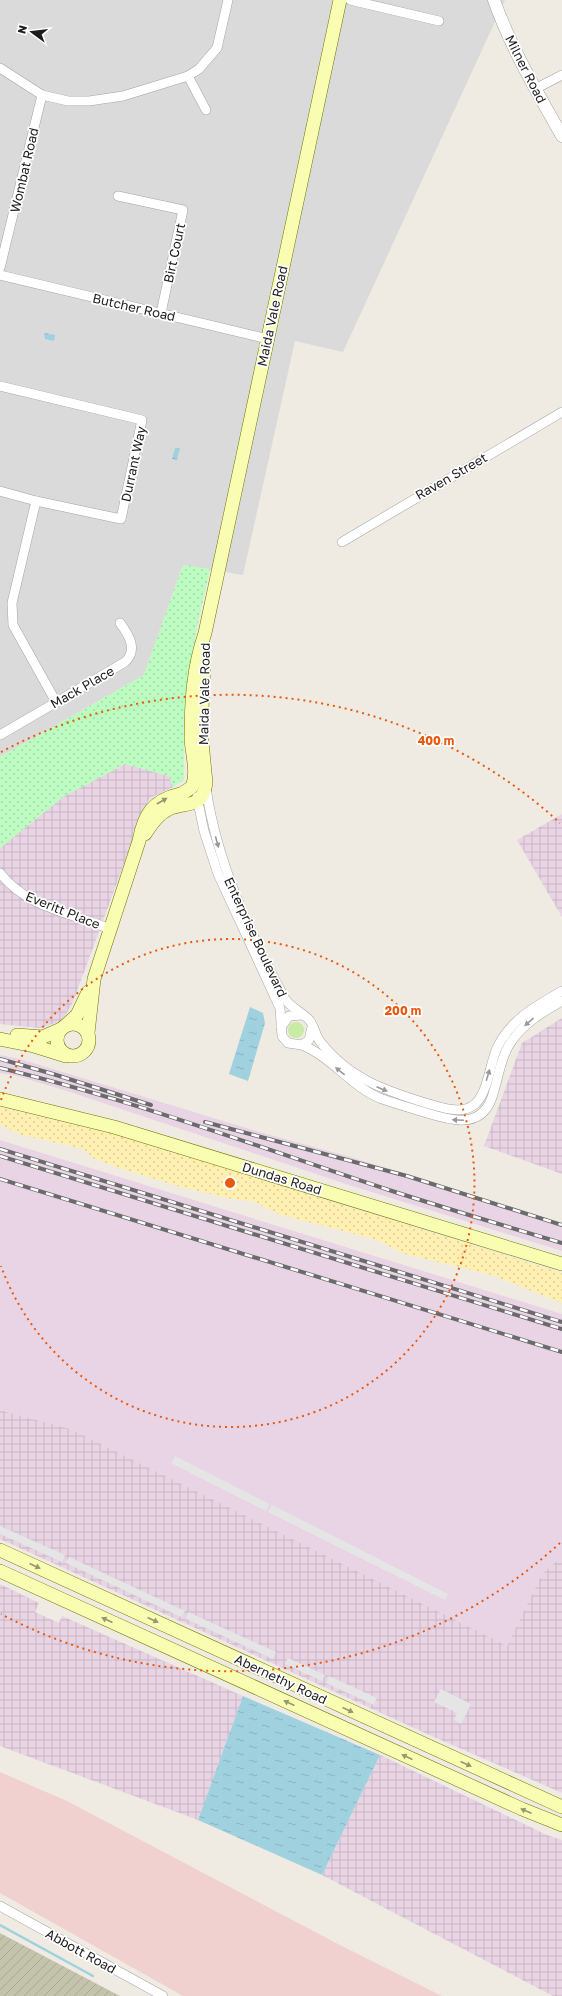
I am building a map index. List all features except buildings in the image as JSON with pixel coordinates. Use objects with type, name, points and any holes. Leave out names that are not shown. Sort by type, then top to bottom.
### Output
[{"type":"main road","name":"Maida Vale Road","points":[[201,802],[201,725],[205,633],[340,0]]},
{"type":"main road","points":[[66,1056],[61,1052],[56,1043],[58,1033],[77,1015],[94,979],[139,841],[163,813],[182,798],[200,780]]},
{"type":"main road","points":[[182,798],[201,802]]},
{"type":"main road","points":[[0,1031],[66,1056],[77,1056],[86,1050],[89,1045],[88,1033],[94,979]]},
{"type":"main road","points":[[0,1039],[22,1040],[42,1037],[63,1027],[75,1024],[85,1029],[88,1033]]},
{"type":"main road","name":"Dundas Road","points":[[0,1099],[114,1127],[562,1264]]},
{"type":"main road","name":"Abernethy Road","points":[[0,1550],[562,1807]]},
{"type":"main road","name":"Abernethy Road","points":[[0,1572],[515,1806],[562,1825]]},
{"type":"street","points":[[0,68],[42,95],[68,101],[105,100],[123,96],[188,76],[199,69],[217,48],[228,0]]},
{"type":"street","points":[[350,0],[440,21]]},
{"type":"street","name":"Milner Road","points":[[494,0],[501,20],[535,89],[562,136]]},
{"type":"street","points":[[535,89],[562,75]]},
{"type":"street","points":[[188,76],[206,110]]},
{"type":"street","name":"Wombat Road","points":[[0,268],[42,95]]},
{"type":"street","name":"Birt Court","points":[[118,196],[183,210],[161,313]]},
{"type":"street","name":"Butcher Road","points":[[0,275],[268,339]]},
{"type":"street","name":"Durrant Way","points":[[0,386],[142,420],[122,519],[36,500],[0,490]]},
{"type":"street","name":"Raven Street","points":[[342,542],[562,412]]},
{"type":"street","points":[[36,500],[12,603],[12,620],[56,702]]},
{"type":"street","name":"Mack Place","points":[[0,735],[130,658],[132,654],[131,643],[120,623]]},
{"type":"street","name":"Enterprise Boulevard","points":[[201,802],[224,869],[245,918],[285,999],[294,1009],[309,1020],[318,1039],[331,1053],[371,1084],[397,1095],[445,1108],[460,1110],[471,1107],[480,1099],[497,1047],[514,1024],[529,1011],[562,991]]},
{"type":"street","name":"Enterprise Boulevard","points":[[201,802],[209,848],[226,895],[280,1008],[282,1036],[288,1043],[302,1045],[315,1051],[356,1085],[377,1097],[448,1119],[468,1120],[480,1114],[489,1105],[504,1054],[517,1034],[534,1018],[562,1002]]},
{"type":"street","name":"Everitt Place","points":[[0,873],[16,890],[30,900],[110,929]]},
{"type":"street","points":[[281,1027],[288,1016],[302,1015]]},
{"type":"street","points":[[302,1045],[309,1040],[312,1027]]},
{"type":"street","name":"Abbott Road","points":[[0,1906],[163,1996]]},
{"type":"shaded area","points":[[0,0],[505,0],[343,352],[295,341],[243,575],[183,565],[144,675],[0,757]]},
{"type":"shaded area","points":[[125,764],[169,776],[173,787],[150,798],[143,812],[73,1002],[62,1021],[40,1028],[0,1024],[0,848],[63,797]]},
{"type":"shaded area","points":[[562,814],[562,917],[517,840]]},
{"type":"shaded area","points":[[562,1018],[562,1174],[484,1146],[522,1043]]},
{"type":"shaded area","points":[[0,1055],[20,1059],[259,1132],[347,1156],[562,1223],[562,1251],[349,1185],[73,1093],[17,1076],[0,1073]]},
{"type":"shaded area","points":[[0,1140],[562,1314],[562,1556],[542,1574],[507,1646],[71,1429],[0,1410]]},
{"type":"shaded area","points":[[0,1410],[71,1429],[507,1645],[542,1574],[562,1556],[562,1793],[425,1733],[0,1539]]},
{"type":"shaded area","points":[[175,1456],[269,1504],[266,1511],[171,1463]]},
{"type":"shaded area","points":[[272,1505],[448,1594],[445,1600],[268,1512]]},
{"type":"shaded area","points":[[0,1526],[65,1555],[62,1562],[0,1534]]},
{"type":"shaded area","points":[[69,1557],[185,1611],[181,1617],[66,1563]]},
{"type":"shaded area","points":[[0,1584],[39,1603],[35,1612],[59,1623],[62,1616],[243,1696],[198,1820],[0,1746]]},
{"type":"shaded area","points":[[188,1612],[276,1652],[273,1659],[186,1619]]},
{"type":"shaded area","points":[[288,1658],[325,1675],[322,1681],[285,1664]]},
{"type":"shaded area","points":[[329,1676],[377,1698],[374,1705],[326,1683]]},
{"type":"shaded area","points":[[441,1689],[471,1704],[461,1724],[454,1720],[457,1713],[434,1702]]},
{"type":"shaded area","points":[[380,1755],[547,1835],[562,1840],[562,1996],[553,1996],[322,1875]]},
{"type":"shaded area","points":[[0,1772],[67,1801],[336,1943],[442,1996],[183,1996],[0,1893]]},
{"type":"shaded area","points":[[0,1933],[120,1996],[0,1996]]},
{"type":"green space","points":[[183,565],[210,569],[189,670],[184,713],[184,780],[173,787],[169,776],[125,764],[63,797],[0,848],[0,757],[144,675]]},
{"type":"green space","points":[[293,1022],[299,1022],[304,1027],[302,1036],[299,1038],[293,1038],[288,1033],[288,1027]]},
{"type":"sand","points":[[0,1107],[115,1134],[562,1273],[562,1303],[492,1275],[405,1254],[374,1239],[281,1215],[252,1201],[232,1199],[181,1187],[113,1166],[93,1158],[83,1149],[22,1135],[0,1125]]},
{"type":"water","points":[[45,333],[55,335],[54,341],[45,339]]},
{"type":"water","points":[[175,448],[180,448],[177,460],[172,459]]},
{"type":"water","points":[[250,1007],[263,1013],[265,1023],[248,1081],[229,1074]]},
{"type":"water","points":[[243,1696],[380,1755],[322,1875],[198,1820]]},
{"type":"waterway","points":[[0,1925],[93,1976]]},
{"type":"railway","points":[[0,1059],[151,1105]]},
{"type":"railway","points":[[0,1068],[148,1110],[392,1191],[562,1243]]},
{"type":"railway","points":[[205,1122],[407,1176],[562,1225]]},
{"type":"railway","points":[[0,1149],[562,1322]]},
{"type":"railway","points":[[0,1156],[562,1329]]},
{"type":"railway","points":[[0,1179],[562,1352]]}]
